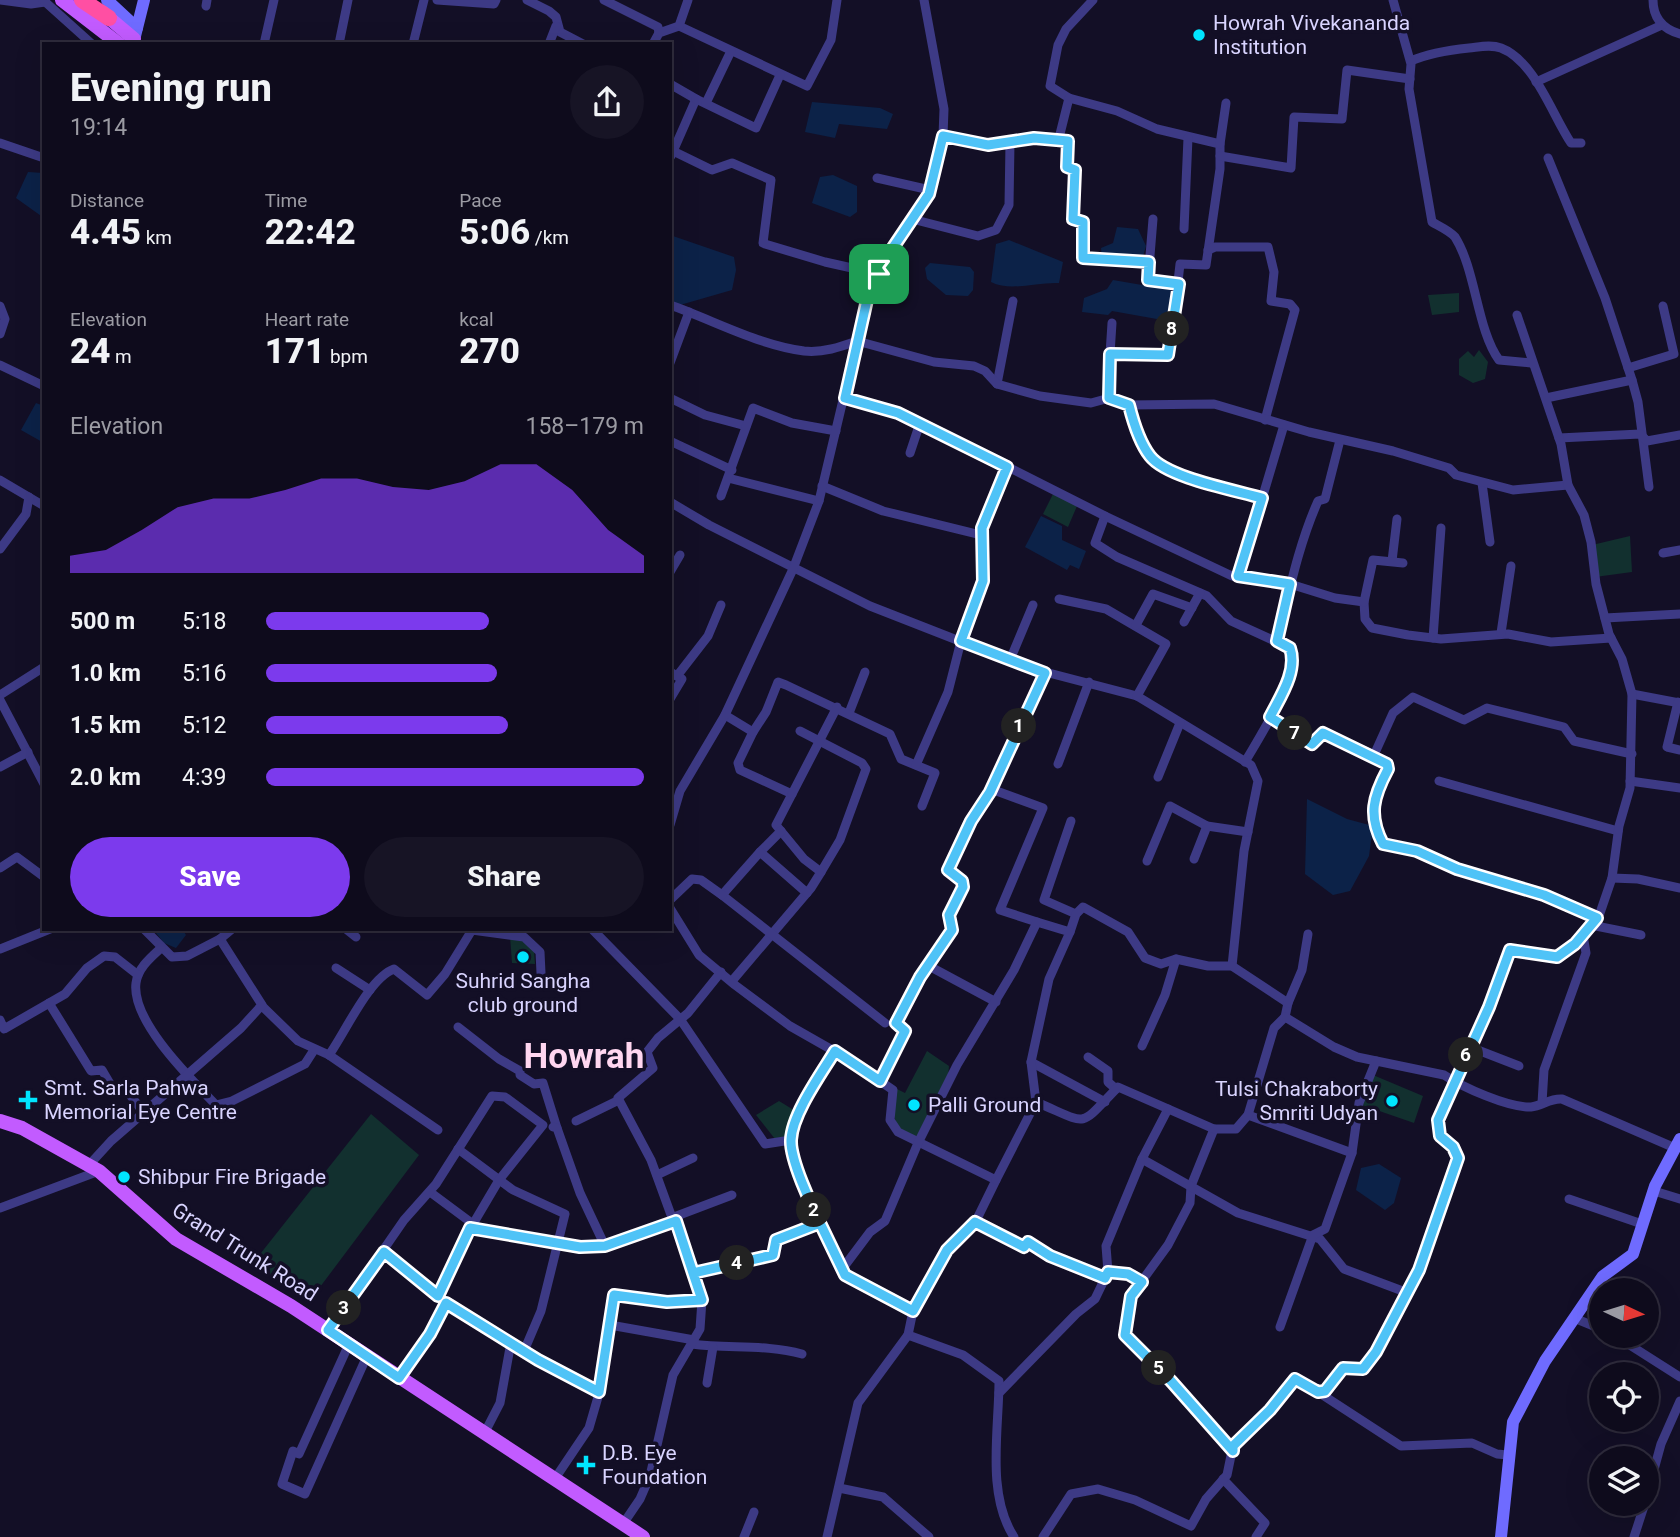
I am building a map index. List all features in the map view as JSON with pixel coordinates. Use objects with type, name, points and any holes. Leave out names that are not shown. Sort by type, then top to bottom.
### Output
[{"type":"highway","points":[[85,0],[109,19]]},
{"type":"main road","points":[[62,0],[116,42]]},
{"type":"main road","points":[[107,0],[135,37]]},
{"type":"main road","points":[[135,37],[144,0]]},
{"type":"main road","points":[[109,19],[135,37]]},
{"type":"main road","name":"Grand Trunk Road","points":[[0,1121],[22,1128],[94,1168],[176,1239],[328,1330],[643,1537]]},
{"type":"main road","points":[[1501,1537],[1513,1422],[1545,1361],[1603,1276],[1633,1254],[1654,1191],[1678,1144]]},
{"type":"street","points":[[0,0],[31,4],[44,1],[90,42]]},
{"type":"street","points":[[264,42],[274,0]]},
{"type":"street","points":[[339,42],[348,0]]},
{"type":"street","points":[[414,42],[424,0]]},
{"type":"street","points":[[438,0],[494,4],[496,0]]},
{"type":"street","points":[[527,0],[549,11],[556,18],[550,42]]},
{"type":"street","points":[[604,0],[656,24],[659,33]]},
{"type":"street","points":[[679,26],[688,0]]},
{"type":"street","points":[[654,42],[659,33],[679,26],[807,86],[831,40],[838,0]]},
{"type":"street","points":[[672,819],[681,791],[724,715],[793,569],[819,500],[869,291],[930,190],[943,136],[944,109],[924,0]]},
{"type":"street","points":[[1093,0],[1066,29],[1052,69],[1050,86],[1069,99],[1117,111],[1140,124],[1220,144]]},
{"type":"street","points":[[1393,0],[1410,61],[1409,89],[1432,222],[1454,236],[1482,311],[1491,349],[1499,360],[1531,363]]},
{"type":"street","points":[[1653,0],[1653,8],[1662,25],[1680,34]]},
{"type":"street","points":[[1536,82],[1662,25]]},
{"type":"street","points":[[556,26],[560,32],[579,42]]},
{"type":"street","points":[[1410,61],[1434,53],[1492,46],[1517,58],[1536,82],[1571,142],[1581,143]]},
{"type":"street","points":[[672,152],[731,51]]},
{"type":"street","points":[[1220,156],[1291,168],[1294,117],[1342,118],[1347,69],[1410,79]]},
{"type":"street","points":[[672,85],[756,128],[780,75]]},
{"type":"street","points":[[1059,138],[1069,99]]},
{"type":"street","points":[[1110,354],[1168,355],[1180,264],[1206,265],[1226,103]]},
{"type":"street","points":[[943,136],[988,145],[1059,138],[1068,141],[1067,167],[1075,170],[1073,219],[1083,222],[1083,258],[1149,262]]},
{"type":"street","points":[[1184,229],[1188,138]]},
{"type":"street","points":[[0,143],[42,157]]},
{"type":"street","points":[[912,219],[978,236],[996,230],[1009,205],[1010,143]]},
{"type":"street","points":[[672,154],[712,170],[733,163],[771,180],[763,243],[879,274]]},
{"type":"street","points":[[1548,158],[1605,298],[1632,380],[1638,402],[1640,434],[1649,487]]},
{"type":"street","points":[[877,178],[930,190]]},
{"type":"street","points":[[1153,219],[1148,280],[1179,284]]},
{"type":"street","points":[[1208,250],[1215,247],[1268,247],[1274,272],[1272,301],[1290,304],[1295,310],[1265,420]]},
{"type":"street","points":[[997,384],[1013,301]]},
{"type":"street","points":[[0,306],[5,319],[0,334]]},
{"type":"street","points":[[672,306],[744,333],[804,351],[832,350],[857,341],[934,362],[974,366],[985,371],[997,384],[1040,396],[1091,402],[1109,398],[1129,405],[1214,404],[1340,440],[1394,451],[1449,468],[1456,475],[1482,483],[1513,490],[1568,485]]},
{"type":"street","points":[[1628,368],[1674,354],[1663,306]]},
{"type":"street","points":[[672,358],[689,312]]},
{"type":"street","points":[[1318,1392],[1325,1391],[1343,1368],[1363,1369],[1376,1352],[1408,1293],[1458,1158],[1453,1147],[1440,1136],[1438,1120],[1489,1007],[1510,950],[1557,957],[1594,922],[1612,878],[1618,831],[1630,781],[1632,694],[1622,659],[1611,638],[1605,618],[1584,515],[1568,485],[1559,438],[1531,363],[1517,315]]},
{"type":"street","points":[[1109,398],[1112,323]]},
{"type":"street","points":[[0,379],[3,367],[42,385]]},
{"type":"street","points":[[1546,398],[1632,380]]},
{"type":"street","points":[[845,398],[898,413],[920,423],[1218,572],[1290,584],[1335,598],[1364,602]]},
{"type":"street","points":[[672,399],[705,415],[746,426]]},
{"type":"street","points":[[1129,405],[1133,422],[1150,457],[1168,469],[1262,498]]},
{"type":"street","points":[[721,496],[754,408],[792,423],[836,431]]},
{"type":"street","points":[[910,453],[920,423]]},
{"type":"street","points":[[1238,576],[1283,425]]},
{"type":"street","points":[[1559,438],[1640,434],[1647,441],[1680,435]]},
{"type":"street","points":[[1277,641],[1290,584],[1309,522],[1318,501],[1325,499],[1340,440]]},
{"type":"street","points":[[672,442],[730,474],[819,500]]},
{"type":"street","points":[[916,765],[948,692],[961,641],[983,581],[981,535],[1007,467]]},
{"type":"street","points":[[0,480],[41,504],[26,514],[0,549]]},
{"type":"street","points":[[1482,483],[1490,542]]},
{"type":"street","points":[[822,486],[883,512],[981,535]]},
{"type":"street","points":[[26,514],[29,497]]},
{"type":"street","points":[[672,503],[699,521],[870,606],[1045,673],[1137,695],[1256,771],[1258,781],[1248,832],[1232,966]]},
{"type":"street","points":[[1105,516],[1095,543],[1117,557],[1200,593],[1231,621],[1290,648],[1293,657],[1290,674],[1245,762]]},
{"type":"street","points":[[1392,561],[1397,519]]},
{"type":"street","points":[[1433,638],[1441,528]]},
{"type":"street","points":[[1663,553],[1680,550]]},
{"type":"street","points":[[672,569],[680,555]]},
{"type":"street","points":[[1403,563],[1376,559],[1371,563],[1364,602],[1364,620],[1373,628],[1433,638],[1501,633],[1551,642],[1611,638]]},
{"type":"street","points":[[1501,633],[1511,566]]},
{"type":"street","points":[[1184,622],[1200,593]]},
{"type":"street","points":[[1136,625],[1153,594],[1192,608]]},
{"type":"street","points":[[1059,599],[1106,609],[1166,644],[1137,695]]},
{"type":"street","points":[[672,696],[682,679],[674,674],[708,636],[721,605]]},
{"type":"street","points":[[1010,660],[1033,605]]},
{"type":"street","points":[[1605,618],[1680,614]]},
{"type":"street","points":[[42,668],[0,697],[42,779]]},
{"type":"street","points":[[849,713],[865,672]]},
{"type":"street","points":[[880,1081],[905,1031],[896,1023],[952,930],[949,915],[963,887],[962,881],[948,870],[971,821],[991,789],[1045,673]]},
{"type":"street","points":[[792,794],[740,770],[738,763],[766,712],[778,682],[890,734],[901,759],[935,773],[922,806]]},
{"type":"street","points":[[1058,764],[1089,682]]},
{"type":"street","points":[[1632,694],[1679,703],[1667,747],[1680,750]]},
{"type":"street","points":[[1374,755],[1393,713],[1413,697],[1464,720],[1487,708],[1564,727],[1574,741],[1632,754]]},
{"type":"street","points":[[821,872],[804,859],[776,825],[837,708]]},
{"type":"street","points":[[724,715],[753,732]]},
{"type":"street","points":[[1270,717],[1312,744],[1323,733],[1374,755],[1387,764],[1388,769],[1377,790],[1372,810],[1375,828],[1383,844],[1417,851],[1457,869],[1544,895],[1594,922],[1641,935]]},
{"type":"street","points":[[1158,777],[1180,723]]},
{"type":"street","points":[[732,981],[807,893],[821,872],[840,840],[866,769],[862,763],[800,731]]},
{"type":"street","points":[[0,767],[28,752]]},
{"type":"street","points":[[1439,781],[1618,831]]},
{"type":"street","points":[[1630,781],[1680,788]]},
{"type":"street","points":[[672,785],[681,791]]},
{"type":"street","points":[[991,789],[1043,808],[1000,909],[1070,932]]},
{"type":"street","points":[[1147,861],[1170,806],[1207,826],[1248,832]]},
{"type":"street","points":[[1071,821],[1044,900],[1076,914]]},
{"type":"street","points":[[1194,859],[1207,826]]},
{"type":"street","points":[[722,895],[781,831]]},
{"type":"street","points":[[760,852],[807,893]]},
{"type":"street","points":[[0,868],[17,857],[42,876]]},
{"type":"street","points":[[1612,878],[1638,879],[1680,888]]},
{"type":"street","points":[[672,898],[692,879],[701,880],[885,1023]]},
{"type":"street","points":[[827,1537],[847,1440],[858,1403],[908,1335],[913,1311],[947,1250],[975,1222],[1036,1102],[1031,1062],[1048,979],[1076,914],[1083,907],[1128,932],[1145,958],[1161,964],[1176,959],[1208,966],[1232,966],[1288,1003]]},
{"type":"street","points":[[672,911],[699,955],[790,1026],[835,1051],[893,1090],[890,1119],[898,1132],[996,1180]]},
{"type":"street","points":[[842,1268],[870,1232],[885,1221],[918,1143],[957,1065],[996,1002],[1037,922]]},
{"type":"street","points":[[0,949],[45,931]]},
{"type":"street","points":[[146,931],[172,957],[187,956],[230,931]]},
{"type":"street","points":[[348,931],[356,937]]},
{"type":"street","points":[[329,1055],[370,990],[394,969],[427,995],[471,931]]},
{"type":"street","points":[[490,931],[525,933],[540,952],[541,973]]},
{"type":"street","points":[[594,931],[680,1019],[765,1144],[790,1140]]},
{"type":"street","points":[[1036,1102],[1081,1121],[1090,1118],[1116,1089],[1127,1088],[1214,1129],[1236,1129],[1248,1115],[1274,1028],[1284,1017],[1302,970],[1308,934]]},
{"type":"street","points":[[1542,1103],[1544,1070],[1586,953],[1583,935]]},
{"type":"street","points":[[220,939],[262,1006],[298,1041],[329,1055],[438,1130]]},
{"type":"street","points":[[161,948],[138,975],[135,986],[144,1020],[216,1105],[232,1101],[305,1064],[314,1050]]},
{"type":"street","points":[[1,1027],[74,987],[88,968],[104,956],[115,957],[138,975]]},
{"type":"street","points":[[1142,1046],[1165,995],[1176,959]]},
{"type":"street","points":[[929,966],[996,1002]]},
{"type":"street","points":[[336,968],[370,990]]},
{"type":"street","points":[[576,1121],[619,1100],[653,1068],[647,1052],[721,972]]},
{"type":"street","points":[[49,1003],[91,1071],[102,1070],[112,1087],[127,1091],[144,1113]]},
{"type":"street","points":[[0,1208],[94,1168],[111,1141],[241,1028],[262,1006]]},
{"type":"street","points":[[1284,1017],[1334,1047],[1376,1061],[1417,1067],[1444,1075],[1455,1082],[1521,1106],[1562,1099],[1678,1144]]},
{"type":"street","points":[[457,1027],[499,1059],[520,1071],[520,1075],[527,1081],[543,1083],[580,1193],[605,1246]]},
{"type":"street","points":[[1470,1047],[1519,1066]]},
{"type":"street","points":[[835,1051],[802,1106],[790,1140],[806,1197],[845,1275],[913,1311]]},
{"type":"street","points":[[1088,1057],[1108,1072],[1108,1082],[1116,1089]]},
{"type":"street","points":[[1280,1327],[1313,1235],[1325,1229],[1352,1153],[1359,1103],[1376,1061]]},
{"type":"street","points":[[1031,1062],[1105,1102]]},
{"type":"street","points":[[328,1330],[404,1220],[430,1192],[492,1096],[505,1097],[543,1125],[557,1128]]},
{"type":"street","points":[[619,1100],[657,1175],[702,1300],[700,1329],[673,1375],[650,1476],[640,1499],[623,1524]]},
{"type":"street","points":[[999,1393],[1076,1314],[1095,1299],[1107,1275],[1106,1247],[1142,1159],[1168,1109]]},
{"type":"street","points":[[1248,1115],[1352,1153]]},
{"type":"street","points":[[438,1296],[470,1225],[499,1180],[543,1125]]},
{"type":"street","points":[[1214,1129],[1191,1186],[1190,1203],[1168,1245],[1131,1296],[1125,1335],[1171,1381],[1233,1451]]},
{"type":"street","points":[[457,1149],[524,1196],[565,1214],[555,1243],[541,1311],[524,1351]]},
{"type":"street","points":[[657,1175],[692,1157]]},
{"type":"street","points":[[1142,1159],[1217,1204],[1238,1213],[1313,1235],[1320,1239],[1345,1269],[1408,1293]]},
{"type":"street","points":[[1654,1191],[1680,1199]]},
{"type":"street","points":[[430,1192],[470,1225],[555,1243],[605,1246],[732,1195]]},
{"type":"street","points":[[1569,1199],[1643,1224]]},
{"type":"street","points":[[975,1222],[1024,1247],[1028,1242],[1050,1256],[1107,1275],[1128,1274],[1142,1282]]},
{"type":"street","points":[[693,1273],[773,1255],[776,1240],[820,1223]]},
{"type":"street","points":[[384,1252],[446,1303],[524,1351],[599,1392]]},
{"type":"street","points":[[554,1480],[589,1429],[599,1392],[614,1295],[667,1302],[702,1300]]},
{"type":"street","points":[[399,1378],[430,1334],[446,1303]]},
{"type":"street","points":[[1574,1318],[1589,1324]]},
{"type":"street","points":[[610,1325],[713,1347],[781,1348],[802,1354]]},
{"type":"street","points":[[908,1335],[963,1355],[997,1378],[998,1484],[1004,1522],[1014,1537]]},
{"type":"street","points":[[484,1434],[500,1404],[511,1342]]},
{"type":"street","points":[[349,1344],[299,1454],[293,1451],[282,1484],[305,1494],[367,1356]]},
{"type":"street","points":[[707,1382],[713,1347]]},
{"type":"street","points":[[1634,1348],[1680,1377]]},
{"type":"street","points":[[1043,1537],[1071,1494],[1098,1489],[1135,1500],[1191,1526],[1206,1499],[1223,1479],[1233,1446],[1270,1410],[1295,1379],[1401,1446],[1472,1443],[1497,1454],[1508,1455]]},
{"type":"street","points":[[1659,1451],[1680,1401]]},
{"type":"street","points":[[1223,1479],[1265,1523],[1256,1537]]},
{"type":"street","points":[[839,1488],[883,1497],[929,1537]]},
{"type":"street","points":[[744,1537],[754,1513]]},
{"type":"street","points":[[1634,1537],[1641,1516]]},
{"type":"green space","points":[[1459,293],[1459,312],[1432,315],[1428,295]]},
{"type":"green space","points":[[1479,350],[1488,362],[1485,379],[1473,383],[1459,375],[1459,359],[1468,351],[1474,357]]},
{"type":"green space","points":[[1053,494],[1077,506],[1068,527],[1043,514]]},
{"type":"green space","points":[[1630,536],[1632,572],[1595,577],[1592,545]]},
{"type":"green space","name":"Suhrid Sangha club ground","points":[[510,936],[523,940],[534,950],[535,964],[512,963]]},
{"type":"green space","name":"Palli Ground","points":[[927,1051],[949,1066],[948,1077],[917,1140],[902,1130],[895,1119],[895,1088],[905,1093]]},
{"type":"green space","name":"Tulsi Chakraborty Smriti Udyan","points":[[1373,1075],[1423,1096],[1414,1123],[1362,1105]]},
{"type":"green space","points":[[779,1101],[797,1112],[788,1139],[775,1139],[756,1115]]},
{"type":"green space","points":[[371,1114],[419,1155],[308,1303],[253,1263]]},
{"type":"water","points":[[812,102],[880,108],[893,114],[887,129],[839,124],[835,138],[805,132]]},
{"type":"water","points":[[28,172],[42,173],[42,217],[16,198]]},
{"type":"water","points":[[833,175],[857,186],[857,212],[850,217],[812,203],[820,177]]},
{"type":"water","points":[[1117,227],[1138,229],[1146,246],[1142,260],[1102,260],[1101,248],[1113,243]]},
{"type":"water","points":[[672,236],[734,257],[736,270],[732,290],[680,305],[672,301]]},
{"type":"water","points":[[1009,240],[1063,262],[1059,283],[1007,286],[991,282],[996,244]]},
{"type":"water","points":[[930,263],[970,267],[974,272],[973,290],[968,296],[946,295],[927,279],[925,268]]},
{"type":"water","points":[[1113,280],[1171,290],[1168,321],[1112,311],[1108,315],[1082,312],[1084,298],[1107,289]]},
{"type":"water","points":[[36,403],[42,405],[42,442],[21,430]]},
{"type":"water","points":[[1041,516],[1062,526],[1062,540],[1086,551],[1079,569],[1070,565],[1067,570],[1025,547]]},
{"type":"water","points":[[1307,799],[1347,819],[1373,826],[1369,856],[1350,891],[1333,895],[1305,874]]},
{"type":"water","points":[[155,931],[183,931],[186,935],[176,948],[164,943]]},
{"type":"water","points":[[1379,1164],[1401,1178],[1394,1203],[1385,1210],[1356,1190],[1361,1168]]},
{"type":"place","name":"Howrah Vivekananda Institution","points":[[1199,35]]},
{"type":"place","name":"Suhrid Sangha club ground","points":[[523,957]]},
{"type":"place","name":"Smt. Sarla Pahwa Memorial Eye Centre","points":[[28,1100]]},
{"type":"place","name":"Tulsi Chakraborty Smriti Udyan","points":[[1392,1101]]},
{"type":"place","name":"Palli Ground","points":[[914,1105]]},
{"type":"place","name":"Shibpur Fire Brigade","points":[[124,1177]]},
{"type":"place","name":"D.B. Eye Foundation","points":[[586,1465]]},
{"type":"district","name":"Howrah","points":[[584,1056]]},
{"type":"route","points":[[879,274],[869,291],[845,398],[898,413],[1007,467],[982,528],[983,581],[961,641],[1045,673],[990,792],[971,821],[948,870],[962,881],[963,887],[949,915],[952,930],[920,977],[896,1023],[905,1031],[880,1081],[835,1051],[802,1106],[790,1140],[806,1197],[820,1223],[776,1240],[773,1255],[693,1273],[676,1221],[627,1241],[605,1246],[580,1247],[470,1228],[438,1296],[384,1252],[328,1330],[399,1378],[430,1334],[446,1303],[538,1360],[599,1392],[614,1295],[667,1302],[702,1300],[693,1273],[773,1255],[776,1240],[820,1223],[845,1275],[913,1311],[947,1250],[975,1222],[1024,1247],[1028,1242],[1034,1245],[1036,1250],[1105,1278],[1108,1272],[1116,1271],[1142,1282],[1131,1296],[1125,1335],[1171,1381],[1233,1451],[1233,1446],[1270,1410],[1295,1379],[1318,1392],[1325,1391],[1343,1368],[1363,1369],[1376,1352],[1419,1270],[1431,1230],[1451,1183],[1458,1158],[1453,1147],[1440,1136],[1438,1120],[1489,1007],[1505,957],[1510,950],[1557,957],[1575,944],[1597,918],[1544,895],[1457,869],[1417,851],[1383,844],[1375,828],[1372,810],[1377,790],[1388,769],[1387,764],[1374,755],[1323,733],[1312,744],[1270,717],[1290,674],[1293,657],[1290,648],[1277,641],[1290,584],[1238,576],[1262,498],[1168,469],[1150,457],[1133,422],[1129,405],[1113,397],[1109,398],[1110,354],[1166,356],[1170,352],[1179,284],[1148,280],[1149,262],[1083,258],[1083,222],[1073,219],[1075,170],[1067,167],[1068,141],[1059,138],[1034,138],[988,145],[943,136],[929,194],[890,252],[879,274]]}]
